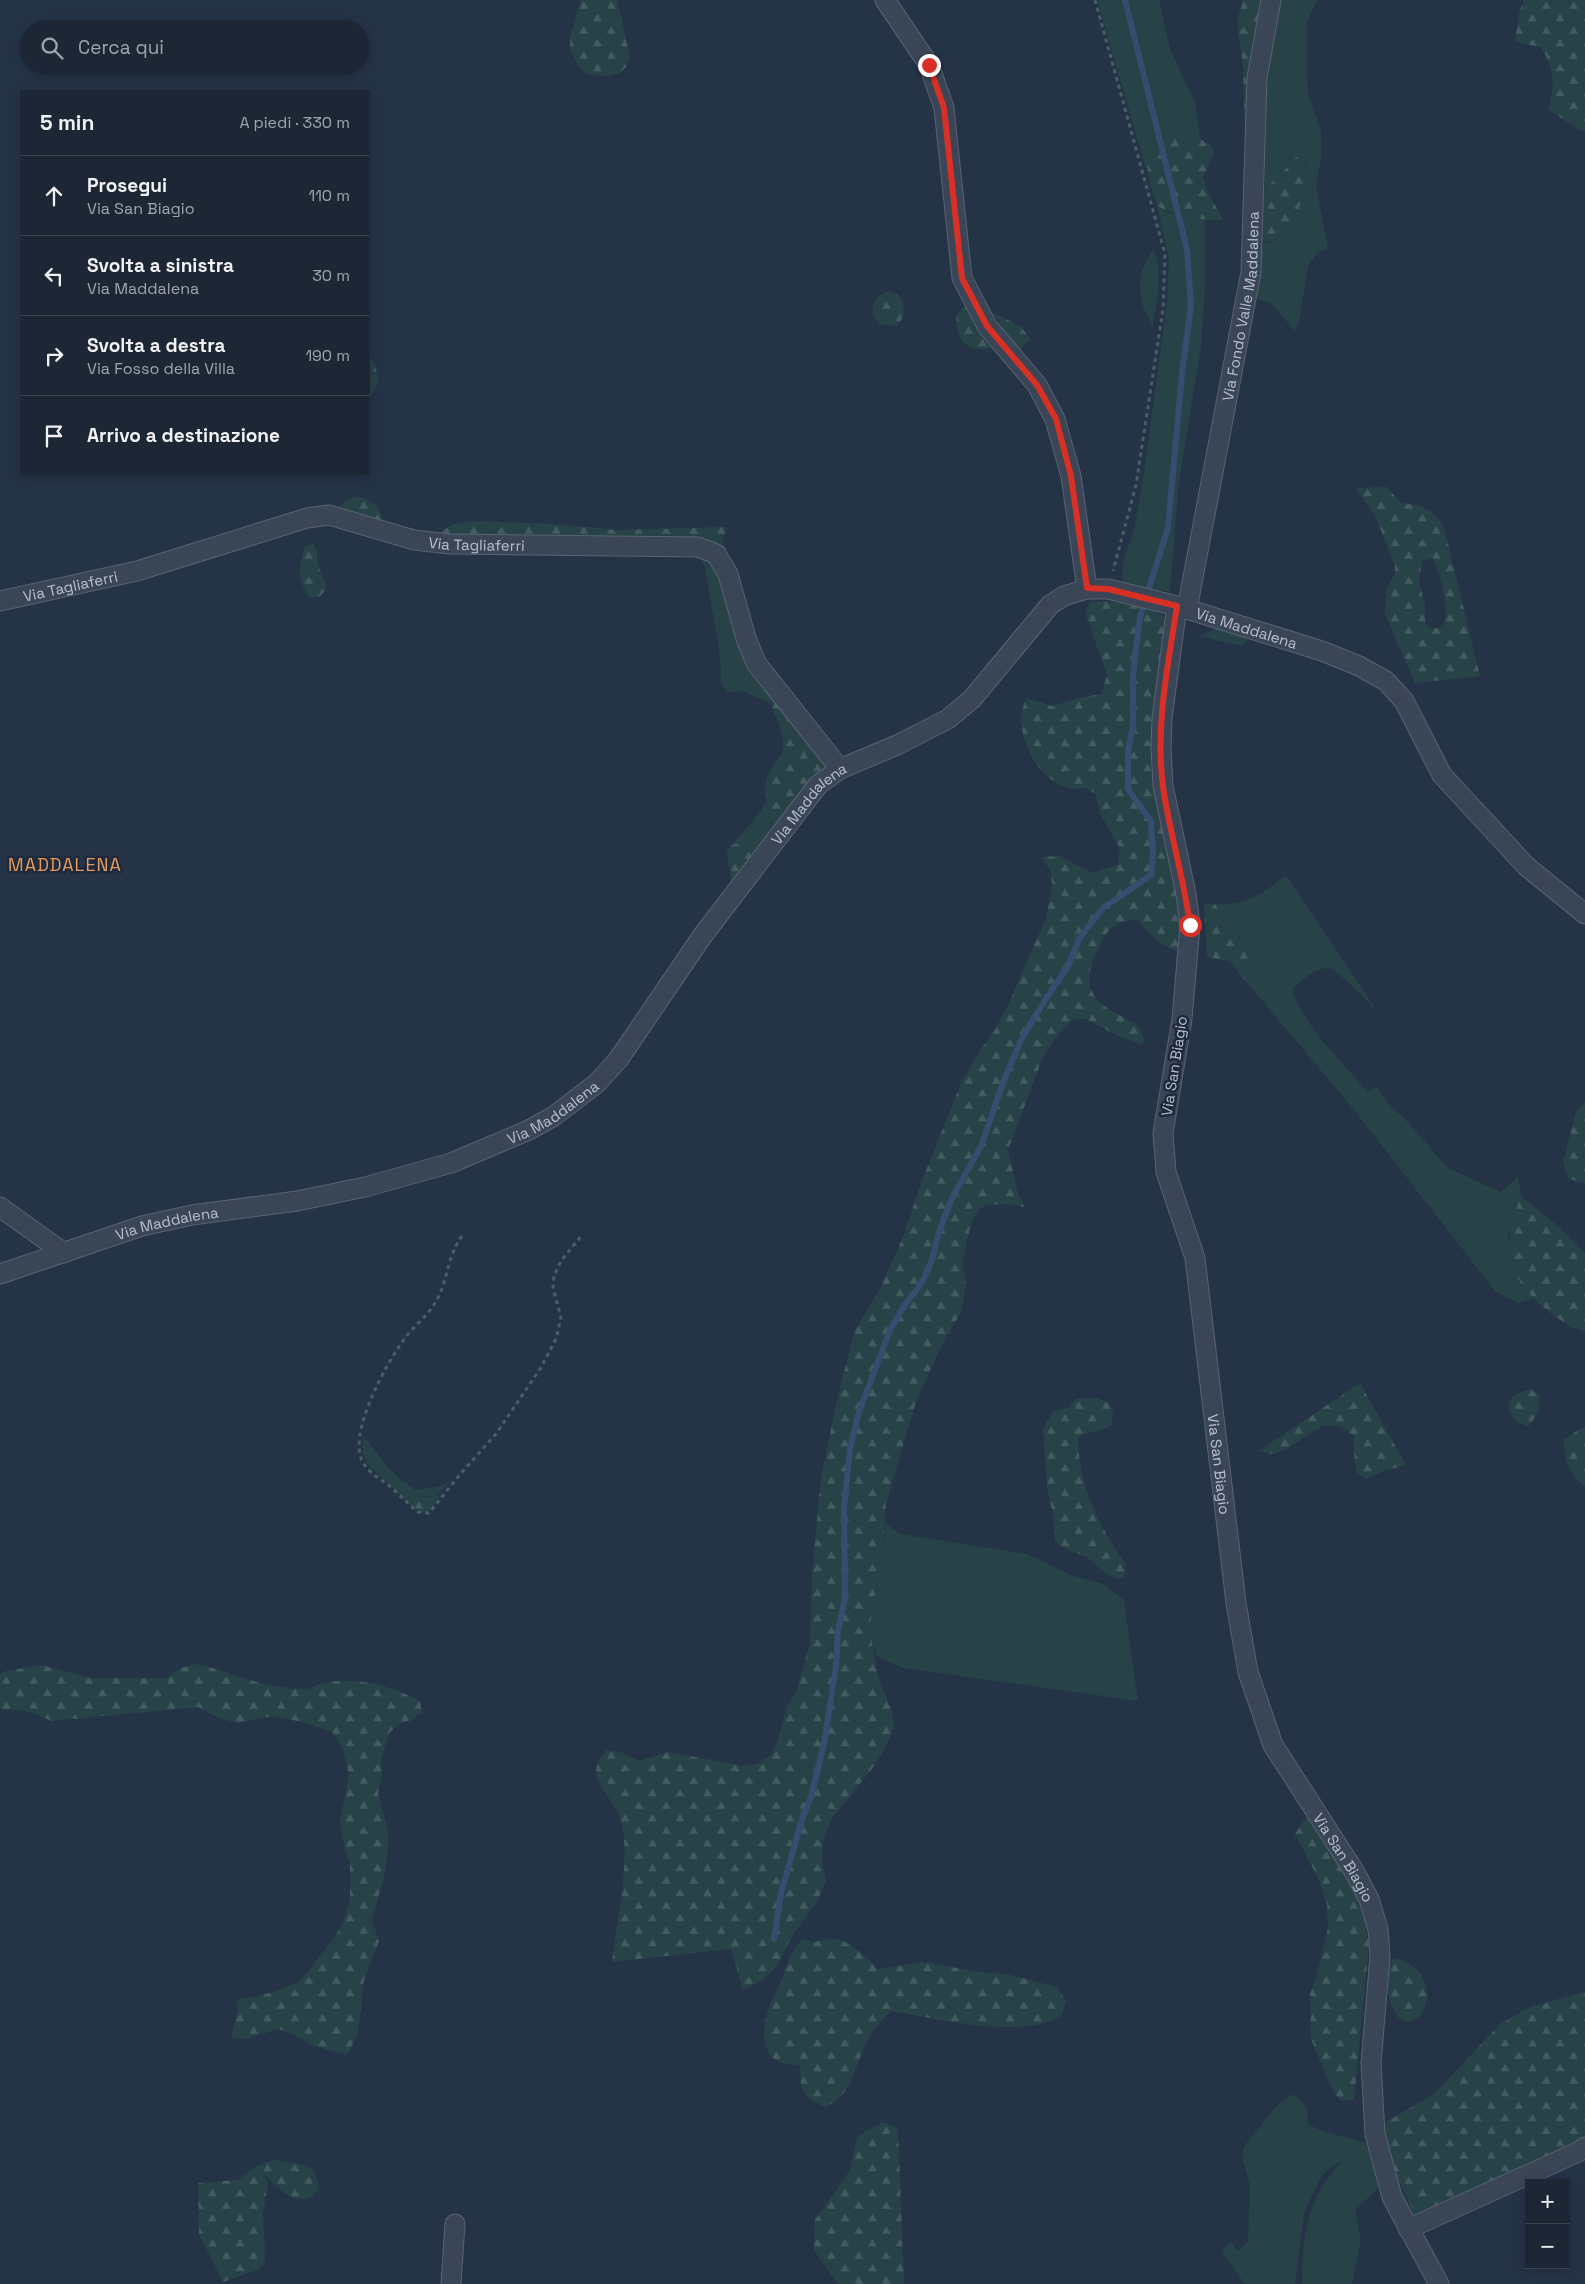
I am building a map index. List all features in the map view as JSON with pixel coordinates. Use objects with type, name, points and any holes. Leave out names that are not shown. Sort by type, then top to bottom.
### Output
[{"type":"street","points":[[885,0],[929,65],[944,108],[962,278],[987,326],[1037,385],[1056,419],[1071,476],[1087,588]]},
{"type":"street","name":"Via Fondo Valle Maddalena","points":[[1178,606],[1251,272],[1258,78],[1271,0]]},
{"type":"street","name":"Via Tagliaferri","points":[[0,601],[138,571],[307,518],[329,515],[414,540],[450,544],[698,547],[716,554],[728,574],[746,638],[756,663],[840,769]]},
{"type":"street","name":"Via Maddalena","points":[[0,1274],[142,1226],[192,1215],[297,1201],[365,1187],[451,1163],[529,1130],[554,1116],[597,1083],[618,1060],[702,935],[765,851],[818,785],[840,769],[897,745],[948,719],[972,699],[1050,605],[1064,596],[1087,588],[1117,591],[1178,606],[1322,651],[1358,666],[1386,681],[1404,701],[1442,775],[1526,866],[1585,914]]},
{"type":"street","name":"Via San Biagio","points":[[1178,606],[1162,718],[1161,748],[1163,786],[1186,894],[1190,925],[1182,1019],[1163,1133],[1164,1158],[1175,1202],[1195,1258],[1236,1603],[1248,1672],[1273,1745],[1354,1871],[1369,1899],[1378,1929],[1380,1956],[1371,2063],[1375,2134],[1392,2197],[1439,2284]]},
{"type":"street","points":[[0,1207],[64,1252]]},
{"type":"street","points":[[1408,2229],[1578,2152],[1585,2146]]},
{"type":"street","points":[[451,2284],[456,2224]]},
{"type":"path","points":[[1095,0],[1166,254],[1162,309],[1136,485],[1117,591]]},
{"type":"path","points":[[462,1236],[456,1244],[441,1292],[434,1305],[413,1327],[388,1364],[364,1418],[360,1436],[359,1453],[364,1464],[418,1512],[430,1513],[436,1507],[462,1472],[496,1434],[540,1370],[556,1339],[561,1317],[553,1288],[554,1276],[561,1262],[582,1236]]},
{"type":"green space","points":[[581,0],[617,0],[630,57],[626,67],[620,73],[609,76],[587,74],[578,66],[570,49],[570,37]]},
{"type":"green space","points":[[1097,0],[1159,0],[1170,49],[1195,103],[1200,139],[1163,139],[1153,148],[1146,169]]},
{"type":"green space","points":[[1243,0],[1262,0],[1246,164],[1243,66],[1237,22]]},
{"type":"green space","points":[[1276,0],[1317,0],[1307,23],[1307,74],[1308,93],[1321,131],[1321,160],[1316,186],[1328,249],[1318,252],[1308,266],[1300,317],[1295,331],[1271,303],[1257,299],[1261,243],[1272,242],[1279,236],[1305,193],[1309,176],[1308,168],[1304,161],[1289,163],[1278,180],[1265,186],[1264,75]]},
{"type":"green space","points":[[1524,0],[1585,0],[1585,131],[1580,130],[1549,110],[1552,77],[1549,64],[1541,47],[1515,42],[1519,12]]},
{"type":"green space","points":[[1164,137],[1200,139],[1212,146],[1214,154],[1203,177],[1208,194],[1224,220],[1189,218],[1157,206],[1147,169],[1150,152]]},
{"type":"green space","points":[[1296,157],[1306,164],[1309,174],[1304,198],[1289,222],[1274,240],[1261,243],[1265,186],[1279,177]]},
{"type":"green space","points":[[1157,206],[1168,213],[1205,220],[1205,287],[1201,347],[1179,481],[1170,592],[1122,583],[1123,562],[1134,530],[1143,480],[1167,304],[1169,258]]},
{"type":"green space","points":[[1154,249],[1159,278],[1152,328],[1143,306],[1140,282],[1143,268]]},
{"type":"green space","points":[[889,291],[900,297],[904,309],[902,319],[897,326],[879,324],[874,314],[875,300]]},
{"type":"green space","points":[[969,302],[998,346],[989,349],[973,348],[961,340],[958,333],[957,314]]},
{"type":"green space","points":[[992,312],[1020,326],[1031,339],[1018,351]]},
{"type":"green space","points":[[370,357],[375,365],[379,382],[370,397]]},
{"type":"green space","points":[[1387,487],[1401,503],[1426,509],[1444,527],[1480,676],[1415,683],[1385,614],[1387,588],[1395,574],[1395,567],[1376,517],[1356,488]],"holes":[[[1433,558],[1444,592],[1446,611],[1443,627],[1430,629],[1425,622],[1425,605],[1419,580],[1422,561]]]},
{"type":"green space","points":[[357,496],[378,508],[384,524],[336,510],[347,500]]},
{"type":"green space","points":[[472,521],[552,524],[618,530],[727,527],[722,541],[726,549],[708,541],[687,539],[433,537],[453,524]]},
{"type":"green space","points":[[313,544],[326,585],[319,597],[309,597],[300,577],[300,566],[305,546]]},
{"type":"green space","points":[[700,556],[717,560],[776,692],[771,704],[743,691],[728,692],[721,684],[717,635],[706,571]]},
{"type":"green space","points":[[1104,601],[1147,608],[1171,621],[1159,717],[1187,954],[1165,946],[1147,931],[1137,919],[1123,922],[1109,930],[1091,965],[1091,989],[1101,1003],[1137,1025],[1144,1039],[1142,1045],[1116,1035],[1086,1019],[1074,1019],[1062,1030],[1044,1054],[1008,1150],[1017,1190],[1024,1207],[1008,1204],[986,1205],[979,1209],[971,1224],[962,1264],[966,1282],[962,1310],[939,1351],[916,1402],[886,1503],[880,1577],[873,1602],[870,1630],[878,1676],[892,1712],[894,1726],[887,1745],[872,1769],[832,1818],[823,1842],[822,1863],[826,1880],[816,1904],[793,1934],[777,1965],[764,1979],[743,1990],[731,1949],[612,1962],[624,1875],[624,1840],[619,1814],[598,1778],[596,1769],[599,1760],[607,1750],[623,1753],[639,1761],[668,1752],[743,1766],[757,1764],[772,1754],[787,1706],[796,1692],[810,1643],[812,1574],[821,1478],[838,1395],[855,1330],[880,1289],[904,1235],[921,1183],[962,1081],[995,1030],[1007,1007],[1046,918],[1052,885],[1051,871],[1041,857],[1060,856],[1092,873],[1118,865],[1120,849],[1100,813],[1096,794],[1083,788],[1072,789],[1058,784],[1040,769],[1028,749],[1024,738],[1021,717],[1026,698],[1052,706],[1101,694],[1107,675],[1085,612],[1090,602]]},
{"type":"green space","points":[[1225,628],[1251,634],[1242,646],[1199,636],[1215,629]]},
{"type":"green space","points":[[776,692],[832,764],[779,823],[767,803],[765,789],[769,774],[781,755],[783,747],[780,728],[771,704]]},
{"type":"green space","points":[[766,802],[779,823],[756,855],[741,843],[732,845],[760,812]]},
{"type":"green space","points":[[741,843],[754,847],[756,852],[732,890],[727,851],[732,845]]},
{"type":"green space","points":[[1286,875],[1378,1012],[1346,980],[1333,970],[1324,968],[1314,972],[1292,989],[1304,1016],[1324,1043],[1368,1092],[1377,1086],[1389,1105],[1405,1119],[1448,1168],[1501,1192],[1518,1177],[1521,1196],[1508,1237],[1518,1279],[1533,1299],[1518,1303],[1495,1291],[1355,1111],[1245,980],[1254,974],[1253,959],[1246,946],[1225,921],[1215,904],[1245,901],[1261,893]]},
{"type":"green space","points":[[1204,903],[1215,904],[1225,921],[1246,946],[1253,959],[1254,975],[1245,980],[1229,961],[1207,957]]},
{"type":"green space","points":[[1585,1102],[1585,1183],[1583,1183],[1569,1179],[1563,1162],[1576,1112]]},
{"type":"green space","points":[[1521,1196],[1559,1227],[1585,1253],[1585,1331],[1570,1326],[1548,1311],[1533,1298],[1515,1273],[1510,1260],[1509,1246],[1515,1214]]},
{"type":"green space","points":[[1360,1383],[1406,1465],[1383,1471],[1366,1479],[1357,1473],[1354,1436],[1341,1426],[1322,1426],[1286,1449],[1273,1454],[1259,1451]]},
{"type":"green space","points":[[1531,1389],[1539,1395],[1539,1411],[1529,1426],[1518,1422],[1510,1414],[1508,1404],[1515,1395]]},
{"type":"green space","points":[[1097,1398],[1107,1402],[1113,1411],[1112,1425],[1078,1437],[1079,1455],[1086,1488],[1092,1504],[1107,1535],[1126,1565],[1124,1578],[1118,1579],[1108,1575],[1087,1557],[1065,1549],[1055,1541],[1053,1514],[1047,1486],[1043,1429],[1053,1411],[1068,1408],[1076,1399]]},
{"type":"green space","points":[[1585,1426],[1585,1487],[1568,1466],[1564,1439]]},
{"type":"green space","points":[[363,1437],[390,1469],[416,1490],[437,1487],[450,1481],[435,1495],[413,1495],[407,1501],[367,1464],[363,1453]]},
{"type":"green space","points":[[413,1495],[431,1497],[439,1495],[432,1509],[425,1512],[418,1510],[407,1501]]},
{"type":"green space","points":[[885,1523],[900,1534],[1027,1554],[1071,1575],[1103,1584],[1124,1600],[1138,1701],[903,1668],[876,1656],[870,1630],[873,1602],[880,1577]]},
{"type":"green space","points":[[194,1664],[264,1684],[288,1688],[305,1689],[336,1681],[374,1684],[398,1691],[420,1701],[422,1712],[411,1720],[399,1724],[389,1733],[381,1759],[382,1777],[378,1794],[388,1831],[388,1847],[385,1873],[372,1920],[379,1941],[364,1980],[358,2034],[347,2055],[311,2045],[297,2036],[279,2029],[245,2039],[231,2038],[238,2009],[236,2000],[274,1992],[300,1981],[335,1937],[344,1920],[350,1899],[350,1864],[342,1838],[340,1821],[349,1775],[343,1748],[332,1732],[303,1722],[272,1716],[239,1723],[221,1719],[198,1707],[51,1721],[27,1712],[0,1709],[0,1674],[6,1671],[41,1665],[91,1678],[166,1678],[181,1668]]},
{"type":"green space","points":[[1309,1813],[1348,1874],[1363,1911],[1369,1945],[1354,2100],[1341,2101],[1333,2091],[1311,2039],[1310,1993],[1316,1978],[1328,1928],[1327,1905],[1318,1878],[1295,1834]]},
{"type":"green space","points":[[803,1939],[814,1942],[829,1939],[843,1941],[856,1949],[878,1969],[923,1962],[979,1972],[1006,1974],[1057,1987],[1066,2001],[1061,2017],[1043,2023],[1023,2026],[978,2025],[891,2011],[875,2028],[867,2041],[850,2084],[836,2101],[825,2107],[811,2099],[804,2092],[800,2066],[774,2059],[767,2050],[764,2036],[769,2006],[792,1953]]},
{"type":"green space","points":[[1392,1959],[1402,1960],[1410,1964],[1424,1981],[1427,1993],[1425,2005],[1421,2014],[1414,2020],[1406,2022],[1398,2017],[1391,2004],[1387,1981]]},
{"type":"green space","points":[[1585,1992],[1585,2141],[1418,2222],[1390,2161],[1379,2125],[1435,2093],[1500,2024],[1530,2007]]},
{"type":"green space","points":[[1293,2094],[1307,2107],[1308,2124],[1320,2130],[1366,2143],[1379,2187],[1355,2210],[1361,2240],[1352,2284],[1302,2284],[1304,2245],[1313,2206],[1324,2183],[1343,2159],[1322,2175],[1304,2213],[1295,2284],[1245,2284],[1222,2253],[1231,2241],[1237,2251],[1248,2242],[1250,2186],[1242,2156],[1245,2145],[1276,2106]]},
{"type":"green space","points":[[882,2122],[898,2128],[904,2284],[838,2284],[814,2250],[815,2220],[850,2170],[857,2137]]},
{"type":"green space","points":[[274,2160],[306,2165],[315,2172],[319,2188],[312,2196],[298,2199],[283,2192],[264,2175],[268,2183],[263,2212],[265,2264],[257,2270],[223,2282],[199,2234],[198,2183],[238,2180],[256,2166]]},
{"type":"waterway","points":[[774,1939],[781,1893],[803,1816],[811,1797],[824,1744],[836,1666],[838,1631],[845,1598],[844,1508],[850,1449],[859,1412],[890,1330],[904,1306],[921,1284],[932,1260],[939,1232],[952,1198],[981,1146],[1004,1080],[1021,1040],[1068,966],[1079,939],[1103,908],[1151,875],[1153,856],[1151,821],[1128,789],[1128,750],[1133,726],[1133,674],[1140,617],[1168,528],[1182,373],[1191,306],[1187,249],[1125,0]]},
{"type":"district","name":"MADDALENA","points":[[65,864]]},
{"type":"route","points":[[929,65],[944,108],[962,278],[987,326],[1037,385],[1056,419],[1071,476],[1087,588],[1108,589],[1177,606],[1162,718],[1161,748],[1163,786],[1178,864],[1186,894],[1190,925]]}]
